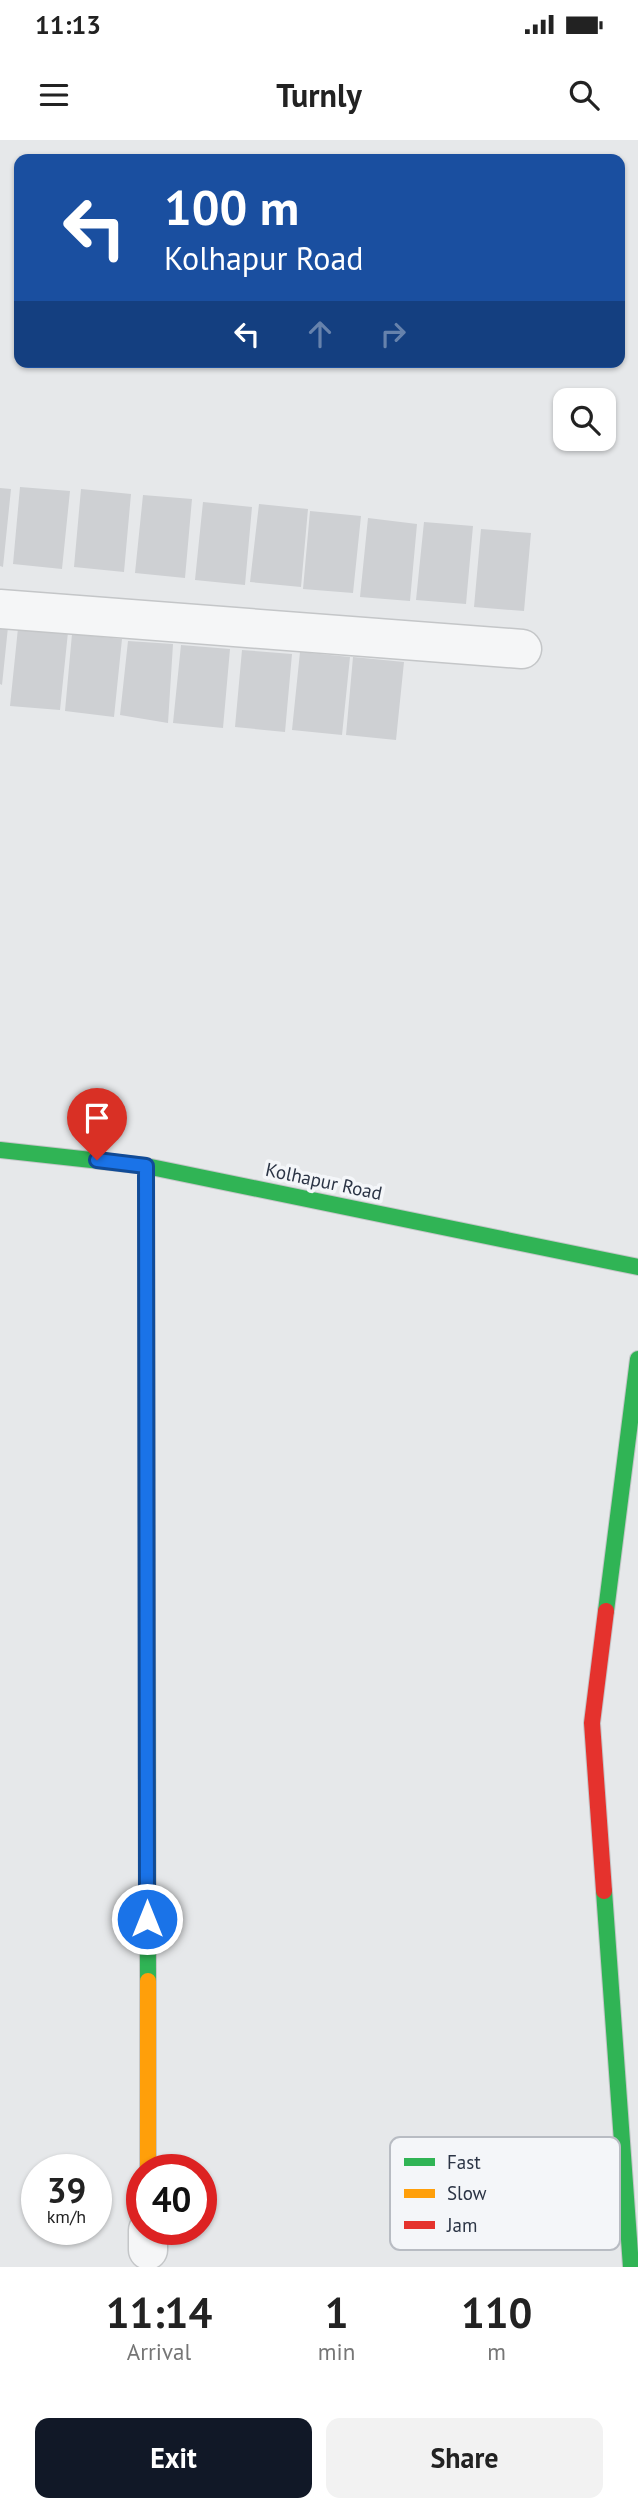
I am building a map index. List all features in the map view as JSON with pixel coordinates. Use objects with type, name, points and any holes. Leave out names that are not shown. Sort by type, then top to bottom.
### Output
[{"type":"street","points":[[0,609],[522,649]]},
{"type":"street","name":"Kolhapur Road","points":[[0,1150],[146,1166],[638,1267]]},
{"type":"street","points":[[146,1166],[148,2154]]},
{"type":"street","points":[[631,2267],[592,1723],[638,1359]]},
{"type":"building","points":[[20,487],[70,491],[62,569],[13,564]]},
{"type":"building","points":[[0,488],[11,489],[3,567],[0,566]]},
{"type":"building","points":[[81,489],[131,494],[124,572],[74,567]]},
{"type":"building","points":[[143,495],[192,499],[185,578],[135,573]]},
{"type":"building","points":[[203,502],[252,507],[245,585],[195,580]]},
{"type":"building","points":[[259,504],[308,509],[301,587],[250,582]]},
{"type":"building","points":[[310,511],[361,516],[353,593],[303,589]]},
{"type":"building","points":[[368,518],[417,524],[410,601],[360,597]]},
{"type":"building","points":[[424,522],[473,526],[466,604],[416,600]]},
{"type":"building","points":[[481,529],[531,533],[524,611],[474,607]]},
{"type":"building","points":[[0,626],[8,627],[2,685],[0,684]]},
{"type":"building","points":[[18,628],[68,632],[60,710],[10,706]]},
{"type":"building","points":[[72,634],[122,639],[114,717],[65,711]]},
{"type":"building","points":[[128,641],[173,644],[168,723],[120,715]]},
{"type":"building","points":[[181,645],[230,649],[223,728],[173,723]]},
{"type":"building","points":[[242,650],[292,654],[285,732],[235,727]]},
{"type":"building","points":[[300,652],[350,657],[342,735],[292,730]]},
{"type":"building","points":[[353,657],[404,662],[396,740],[346,735]]},
{"type":"traffic: fast","points":[[0,1150],[146,1166],[638,1267]]},
{"type":"traffic: fast","points":[[606,1611],[638,1359]]},
{"type":"traffic: fast","points":[[147,1638],[148,1981]]},
{"type":"traffic: fast","points":[[604,1891],[631,2267]]},
{"type":"traffic: slow","points":[[146,1166],[147,1638]]},
{"type":"traffic: slow","points":[[148,1981],[148,2154]]},
{"type":"traffic: jam","points":[[604,1891],[592,1723],[606,1611]]},
{"type":"route","points":[[97,1160],[146,1166],[147,1919]]}]
